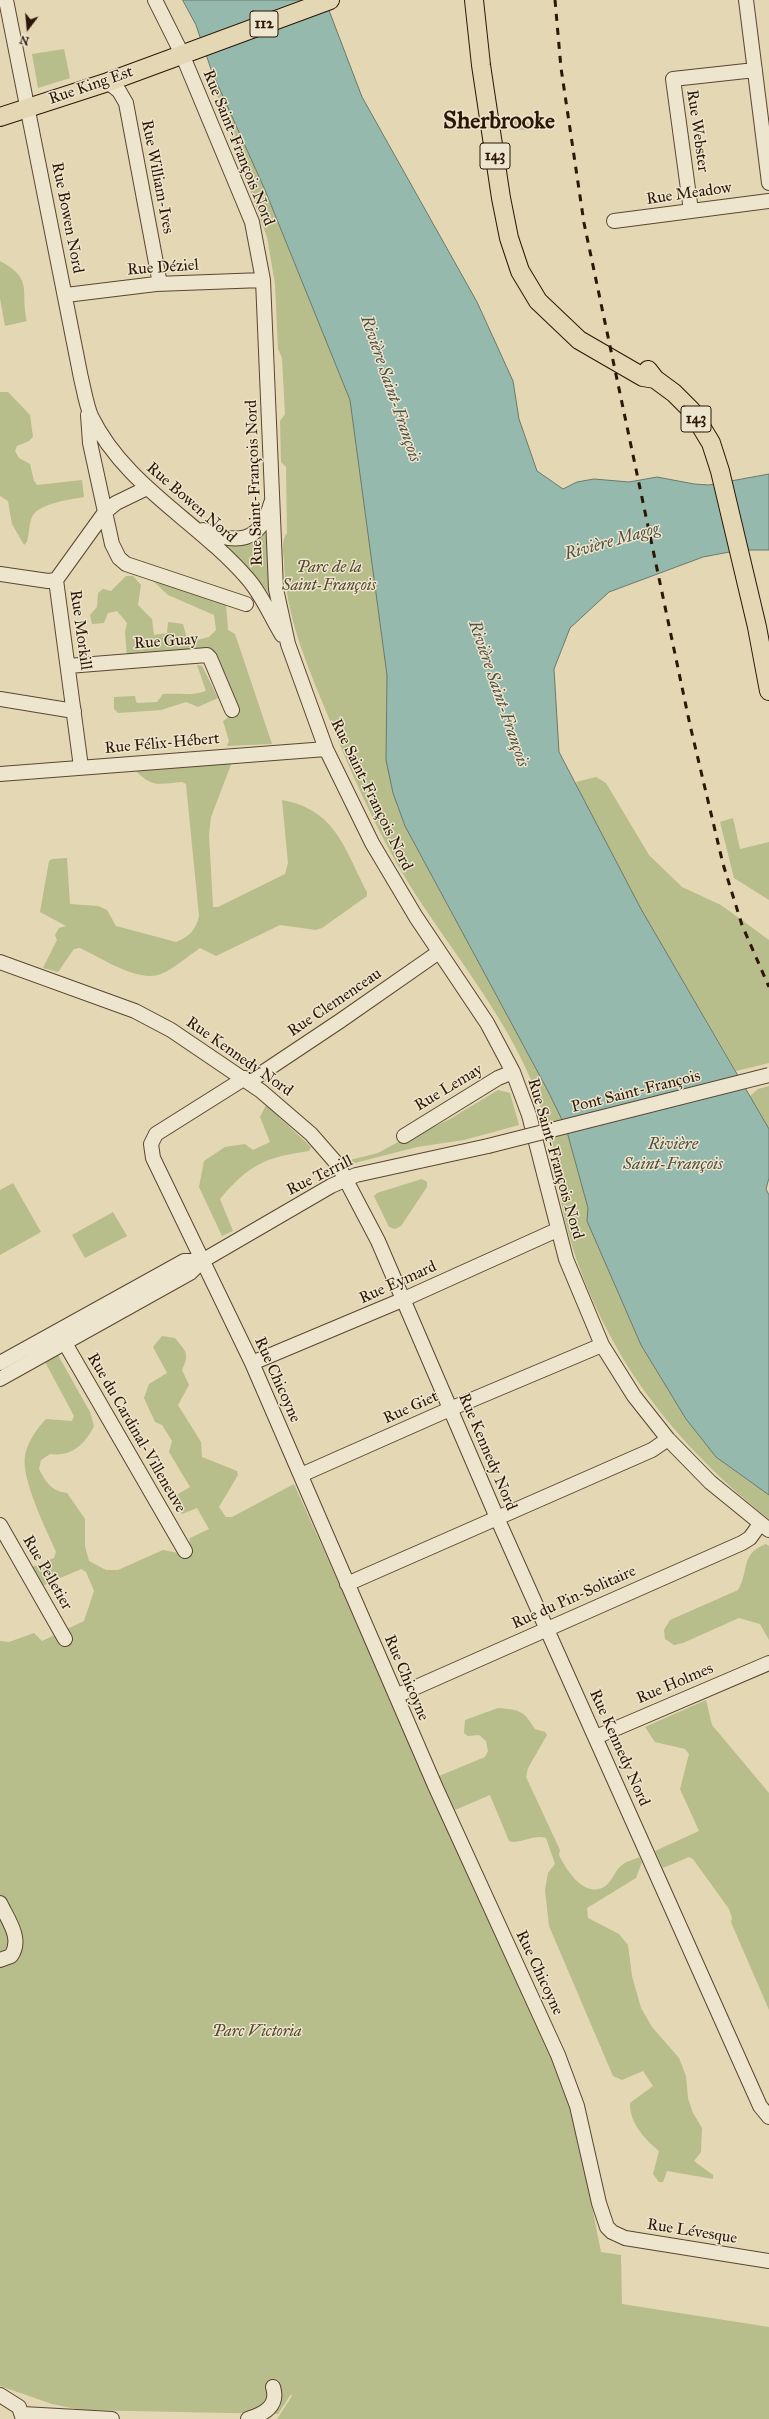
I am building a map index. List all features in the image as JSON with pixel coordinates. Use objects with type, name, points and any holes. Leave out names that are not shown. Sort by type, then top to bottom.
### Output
[{"type":"main road","name":"112","points":[[190,51],[330,0]]},
{"type":"main road","name":"143","points":[[474,0],[482,72],[509,238],[520,271],[528,286],[550,313],[569,328],[582,330],[646,368],[655,380],[674,393],[691,410],[711,443],[720,471],[742,570],[763,627],[769,691]]},
{"type":"main road","name":"Rue King Est","points":[[0,117],[108,82],[190,51]]},
{"type":"street","name":"Rue Bowen Nord","points":[[6,0],[87,406],[90,442],[114,552],[126,564],[246,604]]},
{"type":"street","name":"Rue Saint-François Nord","points":[[155,0],[190,51],[252,222],[263,280],[274,496],[276,589],[288,644],[326,749],[372,843],[439,952],[462,982],[487,1023],[513,1072],[530,1121],[557,1230],[577,1290],[602,1345],[634,1396],[668,1439],[710,1482],[765,1527]]},
{"type":"street","points":[[746,0],[769,183]]},
{"type":"street","name":"Rue Webster","points":[[690,211],[673,79],[755,70]]},
{"type":"street","name":"Rue William-Ives","points":[[108,82],[123,96],[128,114],[160,284]]},
{"type":"street","name":"Rue Meadow","points":[[614,221],[769,201]]},
{"type":"street","name":"Rue Déziel","points":[[66,296],[160,284],[263,280]]},
{"type":"street","name":"Rue Bowen Nord","points":[[87,406],[110,447],[147,488],[192,524],[247,578],[258,592],[288,644]]},
{"type":"street","name":"Rue Morkill","points":[[81,768],[56,580],[105,512],[116,503],[147,488]]},
{"type":"street","points":[[192,524],[222,538],[232,540],[248,536],[265,520],[274,496]]},
{"type":"street","points":[[0,574],[48,581],[56,580]]},
{"type":"street","name":"Rue Guay","points":[[68,666],[207,655],[210,658],[232,710]]},
{"type":"street","points":[[0,700],[74,711]]},
{"type":"street","name":"Rue Félix-Hébert","points":[[0,774],[326,749]]},
{"type":"street","name":"Rue Clemenceau","points":[[151,1144],[156,1134],[247,1080],[340,1021],[439,952]]},
{"type":"street","name":"Rue Kennedy Nord","points":[[0,962],[147,1016],[247,1080],[311,1134],[324,1148],[347,1179],[378,1241],[402,1300],[498,1520],[760,2106],[769,2117]]},
{"type":"street","name":"Rue Lemay","points":[[404,1136],[498,1078],[513,1072]]},
{"type":"street","name":"Pont Saint-François","points":[[488,1146],[769,1075]]},
{"type":"street","name":"Rue Chicoyne","points":[[151,1144],[152,1158],[252,1363],[396,1696],[569,2080],[585,2137],[599,2203],[607,2227],[612,2232]]},
{"type":"street","name":"Rue Terrill","points":[[0,1379],[61,1337],[184,1262],[202,1261],[347,1179],[366,1173],[488,1146]]},
{"type":"street","name":"Rue Eymard","points":[[252,1363],[402,1300],[557,1230]]},
{"type":"street","name":"Rue Terrill","points":[[0,1363],[61,1337]]},
{"type":"street","name":"Rue du Cardinal-Villeneuve","points":[[61,1337],[185,1551]]},
{"type":"street","name":"Rue Giet","points":[[301,1476],[450,1409],[602,1345]]},
{"type":"street","points":[[347,1584],[498,1520],[652,1450],[668,1439]]},
{"type":"street","name":"Rue Pelletier","points":[[0,1525],[65,1639]]},
{"type":"street","name":"Rue du Pin-Solitaire","points":[[396,1696],[742,1542],[765,1527]]},
{"type":"street","name":"Rue Holmes","points":[[596,1737],[769,1663]]},
{"type":"street","points":[[0,1904],[16,1936],[16,1944],[11,1956],[0,1960]]},
{"type":"street","name":"Rue Lévesque","points":[[612,2232],[625,2238],[769,2261]]},
{"type":"street","points":[[248,2419],[269,2410],[274,2398],[273,2387]]},
{"type":"street","points":[[0,2395],[19,2408],[23,2416],[112,2419]]},
{"type":"green space","points":[[64,49],[70,78],[38,88],[32,54]]},
{"type":"green space","name":"Parc de la Saint-François","points":[[212,72],[265,190],[350,400],[387,675],[386,760],[405,826],[548,1091],[566,1128],[588,1208],[587,1221],[641,1345],[686,1419],[716,1457],[769,1495],[769,1519],[709,1466],[672,1427],[625,1362],[604,1325],[572,1247],[562,1206],[550,1142],[542,1111],[531,1080],[505,1028],[474,979],[424,908],[385,842],[354,777],[304,656],[292,619],[285,580],[283,546],[287,533],[286,467],[281,462],[280,421],[285,414],[282,358],[278,349],[275,284],[267,237],[228,128],[227,118],[207,73]]},
{"type":"green space","points":[[517,114],[529,124],[527,130],[514,129],[510,121]]},
{"type":"green space","points":[[0,261],[18,274],[22,280],[24,286],[27,321],[5,326],[0,298]]},
{"type":"green space","points":[[0,392],[8,392],[30,415],[33,437],[29,441],[17,446],[15,451],[19,458],[30,464],[34,481],[37,485],[82,480],[84,497],[47,505],[35,512],[31,520],[27,542],[24,545],[12,524],[8,501],[0,496]]},
{"type":"green space","points":[[269,522],[271,596],[253,573],[223,544]]},
{"type":"green space","points":[[126,576],[133,576],[141,585],[138,605],[152,619],[154,635],[167,633],[168,622],[183,624],[188,642],[209,637],[216,630],[214,615],[168,595],[151,579],[226,604],[228,630],[235,634],[272,744],[227,746],[229,741],[223,721],[237,711],[212,652],[127,657],[125,632],[127,623],[117,611],[108,613],[104,623],[92,624],[90,615],[97,607],[98,593],[103,589],[111,591]]},
{"type":"green space","points":[[197,665],[202,666],[218,698],[198,707],[186,702],[161,710],[118,713],[114,709],[114,697],[135,696],[136,702],[138,703],[157,702],[163,694],[190,694],[206,691]]},
{"type":"green space","points":[[232,762],[211,817],[209,835],[213,907],[218,907],[285,874],[288,863],[282,800],[300,805],[315,812],[327,822],[344,846],[367,892],[367,896],[322,928],[316,930],[280,925],[216,956],[200,948],[161,974],[152,976],[142,975],[120,968],[80,948],[74,949],[58,972],[43,968],[57,940],[55,935],[59,928],[66,926],[40,912],[49,861],[52,859],[67,858],[70,904],[98,906],[107,910],[116,926],[176,942],[185,938],[194,929],[199,916],[186,784],[182,782],[161,784],[151,782],[134,769]]},
{"type":"green space","points":[[596,777],[606,783],[649,855],[682,887],[721,905],[769,940],[769,1063],[736,1071],[641,909],[582,799],[576,782]]},
{"type":"green space","points":[[733,818],[740,849],[769,842],[769,900],[734,878],[720,822]]},
{"type":"green space","points":[[769,1086],[769,1129],[750,1096],[758,1089]]},
{"type":"green space","points":[[498,1090],[510,1093],[519,1125],[464,1140],[417,1147],[351,1164],[350,1160],[378,1153],[398,1142],[411,1138],[450,1119]]},
{"type":"green space","points":[[266,1105],[311,1147],[309,1151],[281,1156],[259,1164],[249,1170],[230,1187],[220,1199],[233,1231],[222,1236],[199,1187],[204,1161],[225,1147],[245,1144],[253,1150],[270,1142],[260,1117]]},
{"type":"green space","points":[[422,1179],[427,1182],[427,1187],[401,1226],[395,1229],[389,1227],[374,1196],[377,1193]]},
{"type":"green space","points":[[13,1183],[41,1232],[0,1255],[0,1190]]},
{"type":"green space","points":[[113,1212],[127,1236],[85,1258],[72,1235]]},
{"type":"green space","name":"Parc Victoria","points":[[162,1336],[175,1338],[186,1353],[186,1360],[182,1370],[189,1385],[178,1405],[201,1442],[202,1457],[237,1471],[238,1475],[219,1507],[226,1517],[232,1517],[294,1484],[558,2071],[573,2111],[601,2252],[621,2255],[622,2304],[769,2327],[769,2419],[277,2419],[292,2396],[291,2394],[278,2414],[82,2410],[52,2404],[0,2386],[0,1641],[9,1642],[34,1633],[42,1641],[84,1621],[94,1591],[86,1572],[81,1569],[42,1586],[32,1567],[54,1558],[56,1552],[30,1490],[25,1466],[25,1456],[33,1436],[46,1419],[72,1421],[74,1416],[45,1362],[58,1355],[90,1412],[94,1426],[82,1444],[77,1448],[65,1453],[50,1454],[41,1460],[39,1469],[44,1478],[53,1488],[67,1493],[85,1519],[85,1546],[89,1561],[106,1570],[118,1570],[163,1550],[184,1554],[189,1546],[190,1538],[209,1529],[197,1508],[182,1514],[173,1497],[190,1487],[169,1452],[172,1441],[162,1425],[155,1422],[144,1398],[149,1384],[167,1373],[153,1347]]},
{"type":"green space","points":[[766,1544],[769,1546],[769,1640],[760,1624],[739,1618],[683,1643],[674,1645],[665,1639],[664,1630],[670,1620],[738,1590],[752,1552]]},
{"type":"green space","points":[[706,1700],[712,1725],[769,1793],[769,2010],[731,1922],[732,1918],[729,1909],[693,1859],[689,1857],[663,1868],[655,1851],[699,1831],[680,1789],[689,1754],[685,1749],[655,1742],[645,1727]]},
{"type":"green space","points":[[498,1708],[511,1709],[520,1712],[527,1718],[535,1729],[545,1732],[547,1735],[528,1768],[526,1777],[560,1850],[559,1855],[570,1874],[581,1885],[595,1889],[602,1888],[611,1881],[619,1868],[624,1864],[639,1857],[642,1862],[636,1878],[587,1908],[588,1918],[619,1934],[628,1945],[632,1976],[641,2008],[652,2027],[679,2058],[686,2076],[688,2098],[693,2113],[702,2128],[701,2152],[694,2161],[713,2175],[713,2179],[667,2171],[663,2182],[659,2182],[653,2174],[659,2151],[648,2142],[635,2124],[630,2110],[630,2103],[653,2086],[643,2071],[622,2080],[613,2076],[549,1926],[545,1890],[548,1873],[555,1864],[546,1838],[536,1837],[517,1842],[509,1841],[490,1795],[455,1810],[439,1776],[485,1757],[488,1751],[486,1741],[479,1735],[468,1736],[464,1733],[465,1720]]},
{"type":"water","name":"Rivière Saint-François","points":[[183,0],[325,0],[362,97],[477,302],[513,381],[519,419],[537,471],[563,489],[577,482],[594,479],[629,482],[657,477],[694,484],[709,485],[769,474],[769,550],[740,550],[703,557],[609,592],[570,628],[554,669],[559,752],[641,909],[769,1129],[769,1178],[766,1189],[769,1195],[769,1495],[716,1457],[686,1419],[641,1345],[587,1221],[588,1208],[566,1128],[548,1091],[405,826],[393,793],[386,760],[387,675],[350,400],[265,190],[212,72],[196,25]]},
{"type":"railway","points":[[555,0],[561,68],[584,223],[690,725],[723,864],[742,925],[769,987]]},
{"type":"district","name":"Sherbrooke","points":[[499,122]]},
{"type":"water label","name":"Rivière Magog","points":[[612,542]]}]
